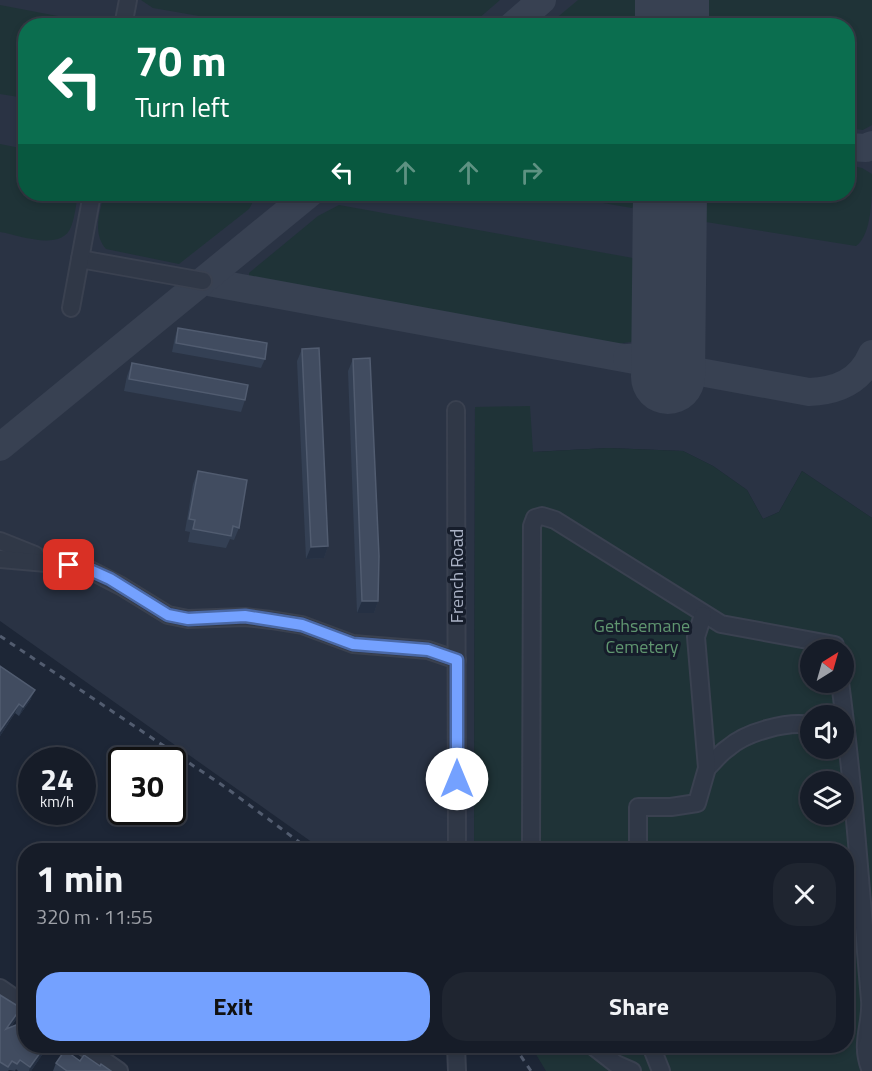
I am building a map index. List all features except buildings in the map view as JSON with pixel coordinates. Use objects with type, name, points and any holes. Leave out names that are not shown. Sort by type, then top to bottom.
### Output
[{"type":"street","points":[[125,18],[128,0]]},
{"type":"street","points":[[71,308],[91,201]]},
{"type":"street","points":[[80,259],[203,282]]},
{"type":"street","name":"French Road","points":[[456,410],[457,843]]},
{"type":"street","points":[[531,843],[532,526],[535,518],[542,516],[555,520],[703,615],[730,626],[802,639]]},
{"type":"street","points":[[0,541],[90,570],[110,579],[168,615],[188,619],[245,616],[271,620],[302,625],[353,644],[428,650],[457,660]]},
{"type":"street","points":[[0,559],[69,565]]},
{"type":"street","points":[[638,843],[638,807],[671,807],[697,802],[707,768],[696,637],[703,615]]},
{"type":"street","points":[[707,768],[729,746],[765,730],[800,724]]},
{"type":"street","points":[[847,759],[871,1005],[864,1045],[871,1071]]},
{"type":"street","points":[[0,988],[18,1000]]},
{"type":"street","points":[[92,1053],[119,1071]]},
{"type":"street","points":[[456,1053],[456,1071]]},
{"type":"street","points":[[602,1053],[616,1064],[632,1071]]},
{"type":"street","points":[[654,1053],[661,1071]]},
{"type":"shaded area","points":[[0,0],[872,0],[872,518],[802,471],[779,512],[763,519],[747,490],[713,466],[683,451],[608,448],[532,452],[475,407],[474,843],[313,843],[186,753],[186,747],[178,747],[0,621]]},
{"type":"green space","points":[[141,0],[500,0],[479,18],[211,18],[153,8]]},
{"type":"green space","points":[[578,0],[645,0],[644,18],[556,18]]},
{"type":"green space","points":[[695,0],[872,0],[872,125],[863,130],[855,129],[855,18],[695,18]]},
{"type":"green space","points":[[0,5],[68,18],[18,18],[18,97],[0,94]]},
{"type":"green space","points":[[0,144],[18,148],[18,201],[77,201],[71,227],[66,235],[58,239],[39,240],[0,232]]},
{"type":"green space","points":[[855,166],[872,174],[868,224],[861,241],[856,246],[706,222],[694,206],[694,201],[855,201]]},
{"type":"green space","points":[[102,201],[253,201],[249,209],[179,264],[106,249],[99,236],[99,215]]},
{"type":"green space","points":[[592,201],[642,201],[632,208]]},
{"type":"green space","points":[[339,205],[644,260],[642,330],[631,342],[616,344],[249,276],[249,273],[318,216]]},
{"type":"green space","name":"Gethsemane Cemetery","points":[[530,406],[533,452],[608,448],[683,451],[713,466],[747,490],[763,519],[779,512],[802,471],[872,518],[872,1071],[546,1071],[535,1053],[854,1053],[854,843],[474,843],[475,407]]},
{"type":"taxiway","points":[[521,18],[542,0]]},
{"type":"taxiway","points":[[855,147],[866,148],[872,145]]},
{"type":"taxiway","points":[[0,447],[300,201]]},
{"type":"taxiway","points":[[203,281],[809,392],[829,390],[846,383],[861,372],[872,354]]},
{"type":"taxiway","points":[[627,358],[652,352],[669,334]]},
{"type":"runway","points":[[672,0],[672,18]]},
{"type":"runway","points":[[668,377],[670,201]]},
{"type":"railway","points":[[0,636],[225,787],[301,843]]},
{"type":"railway","points":[[519,1053],[531,1071]]},
{"type":"route","points":[[69,565],[90,570],[122,585],[168,615],[188,619],[245,616],[271,620],[302,625],[353,644],[428,650],[457,660],[457,779]]}]
